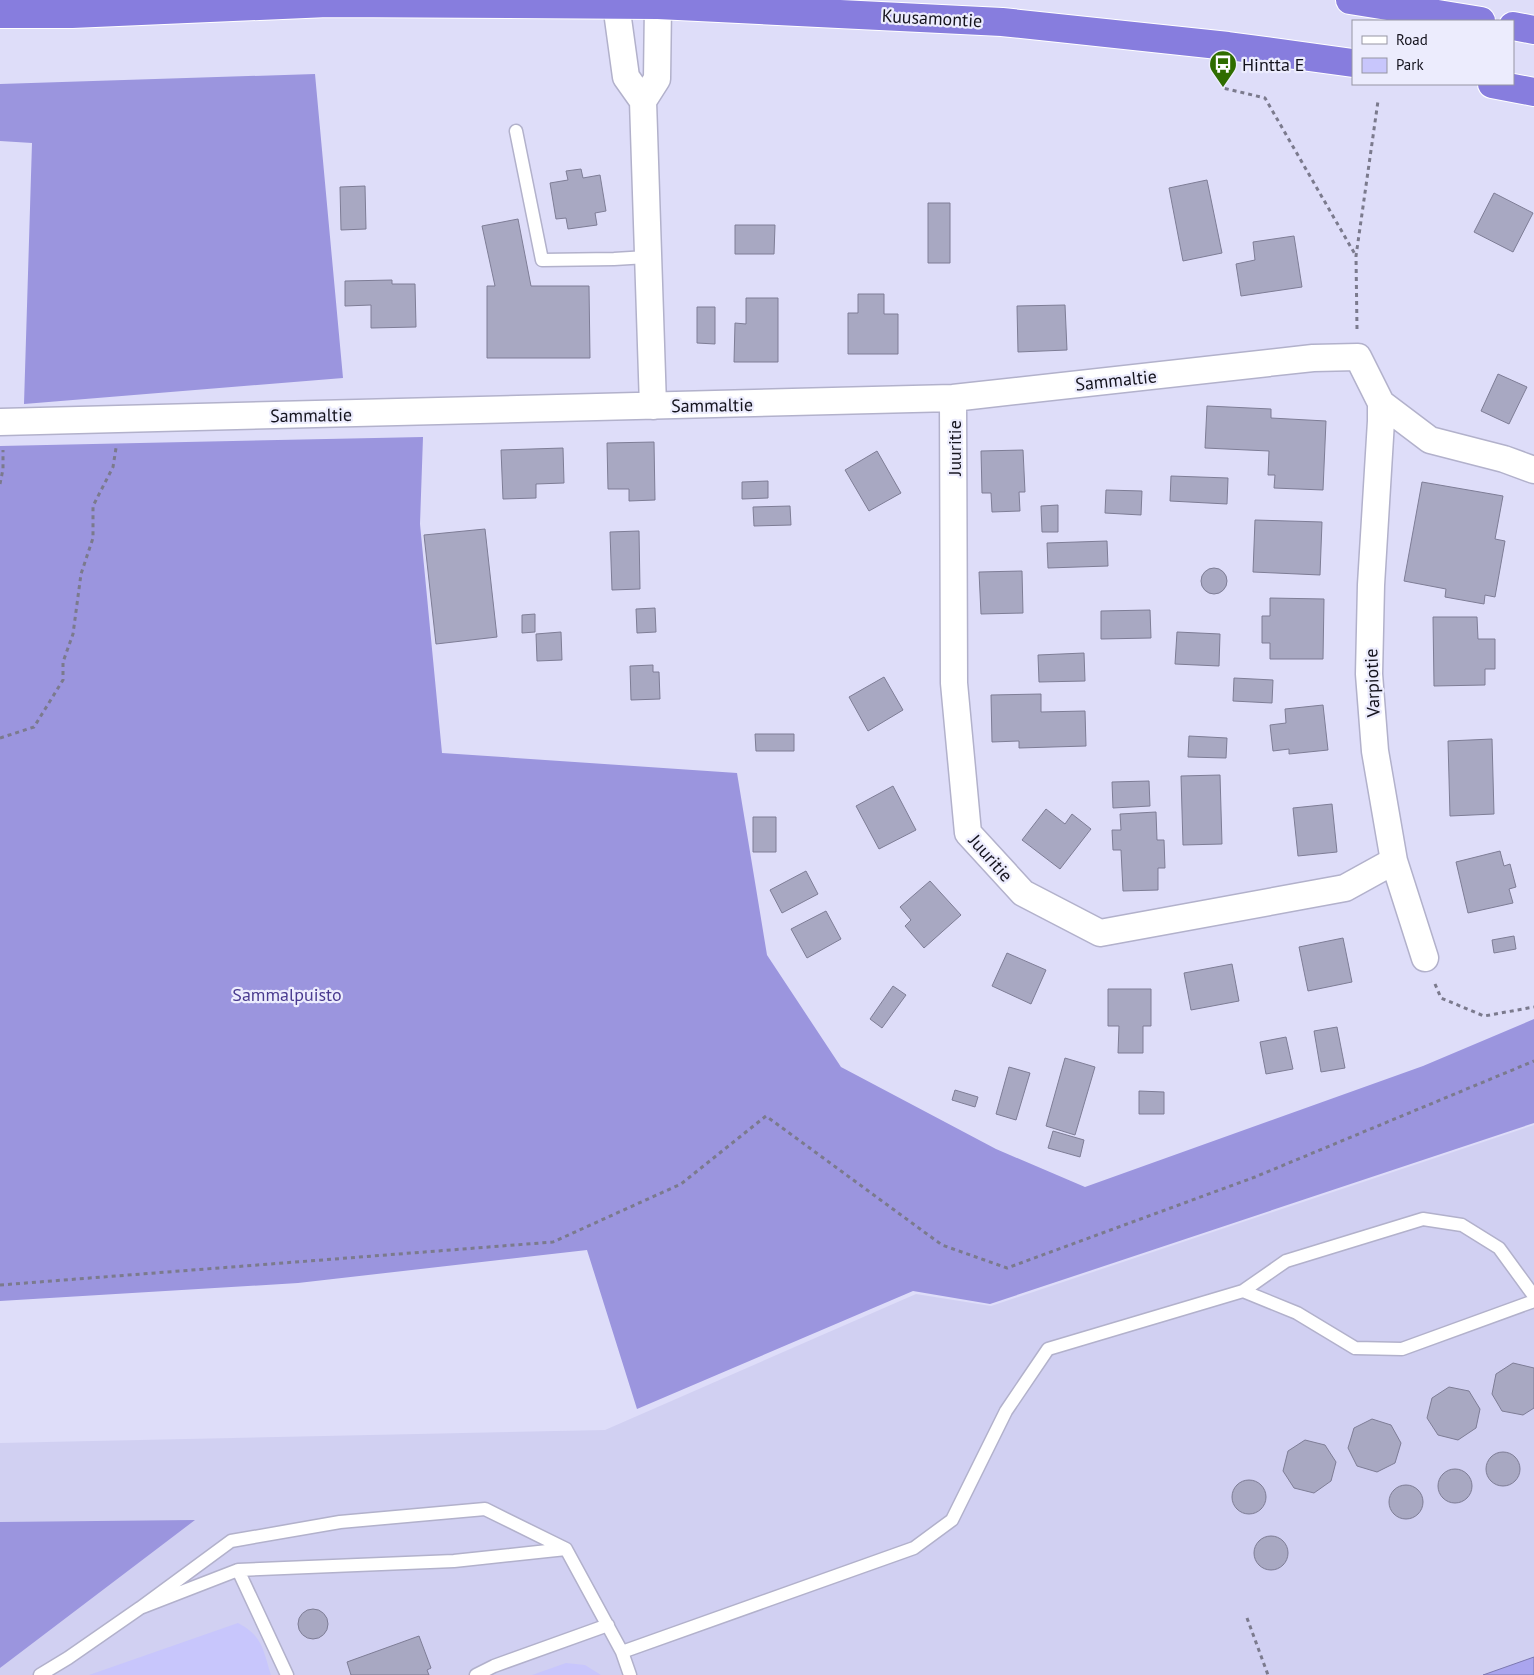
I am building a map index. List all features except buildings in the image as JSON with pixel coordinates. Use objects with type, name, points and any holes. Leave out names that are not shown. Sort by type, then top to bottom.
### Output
[{"type":"highway","points":[[1350,0],[1475,20]]},
{"type":"highway","name":"Kuusamontie","points":[[0,14],[72,14],[328,3],[658,5],[1002,22],[1228,46],[1352,63]]},
{"type":"highway","points":[[1514,26],[1534,30]]},
{"type":"highway","points":[[1497,85],[1534,92]]},
{"type":"street","points":[[616,4],[626,77],[643,101],[657,79],[658,5]]},
{"type":"street","name":"Sammaltie","points":[[643,101],[653,406]]},
{"type":"street","points":[[1358,357],[1381,403],[1430,440],[1504,459],[1534,470]]},
{"type":"street","name":"Sammaltie","points":[[0,422],[953,398],[1313,358],[1358,357]]},
{"type":"street","name":"Juuritie","points":[[953,398],[954,684],[968,833],[1023,893],[1100,933],[1345,888],[1394,861]]},
{"type":"street","name":"Varpiotie","points":[[1381,403],[1371,584],[1370,674],[1375,751],[1394,861],[1425,958]]},
{"type":"lane","points":[[516,131],[542,260],[614,260],[647,257]]},
{"type":"lane","points":[[622,1652],[914,1548],[952,1520],[1006,1411],[1048,1349],[1243,1291],[1286,1260],[1423,1219],[1462,1225],[1499,1248],[1534,1296]]},
{"type":"lane","points":[[1243,1291],[1297,1313],[1355,1348],[1402,1349],[1534,1301]]},
{"type":"lane","points":[[40,1675],[140,1608],[231,1541],[340,1522],[485,1509],[566,1549],[622,1652],[630,1675]]},
{"type":"lane","points":[[140,1608],[238,1570],[454,1560],[566,1549]]},
{"type":"lane","points":[[238,1570],[287,1675]]},
{"type":"lane","points":[[476,1675],[494,1666],[608,1625]]},
{"type":"path","points":[[1223,88],[1265,98],[1356,256]]},
{"type":"path","points":[[1358,357],[1356,256],[1378,101]]},
{"type":"path","points":[[0,738],[34,727],[63,680],[63,662],[72,634],[81,574],[93,538],[93,506],[113,467],[119,420]]},
{"type":"path","points":[[1425,958],[1441,998],[1484,1016],[1534,1007]]},
{"type":"path","points":[[0,1285],[553,1242],[681,1184],[766,1116],[942,1245],[1007,1268],[1255,1177],[1534,1061]]},
{"type":"path","points":[[1247,1618],[1268,1675]]},
{"type":"shaded area","points":[[1534,1125],[1534,1675],[0,1675],[0,1443],[605,1430],[916,1294],[991,1306]]},
{"type":"shaded area","points":[[1534,1657],[1534,1675],[1483,1675]]},
{"type":"green space","points":[[315,74],[343,378],[24,404],[32,143],[0,141],[0,84]]},
{"type":"green space","name":"Sammalpuisto","points":[[423,437],[420,524],[442,753],[737,773],[767,955],[841,1067],[996,1149],[1085,1187],[1423,1066],[1534,1019],[1534,1123],[990,1304],[913,1291],[637,1409],[587,1250],[298,1283],[0,1301],[0,446]]},
{"type":"green space","points":[[195,1520],[0,1668],[0,1522]]},
{"type":"green space","points":[[238,1623],[253,1633],[261,1644],[271,1675],[89,1675]]},
{"type":"green space","points":[[566,1663],[585,1665],[601,1675],[532,1675]]},
{"type":"place","name":"Hintta E","points":[[1223,88]]}]
